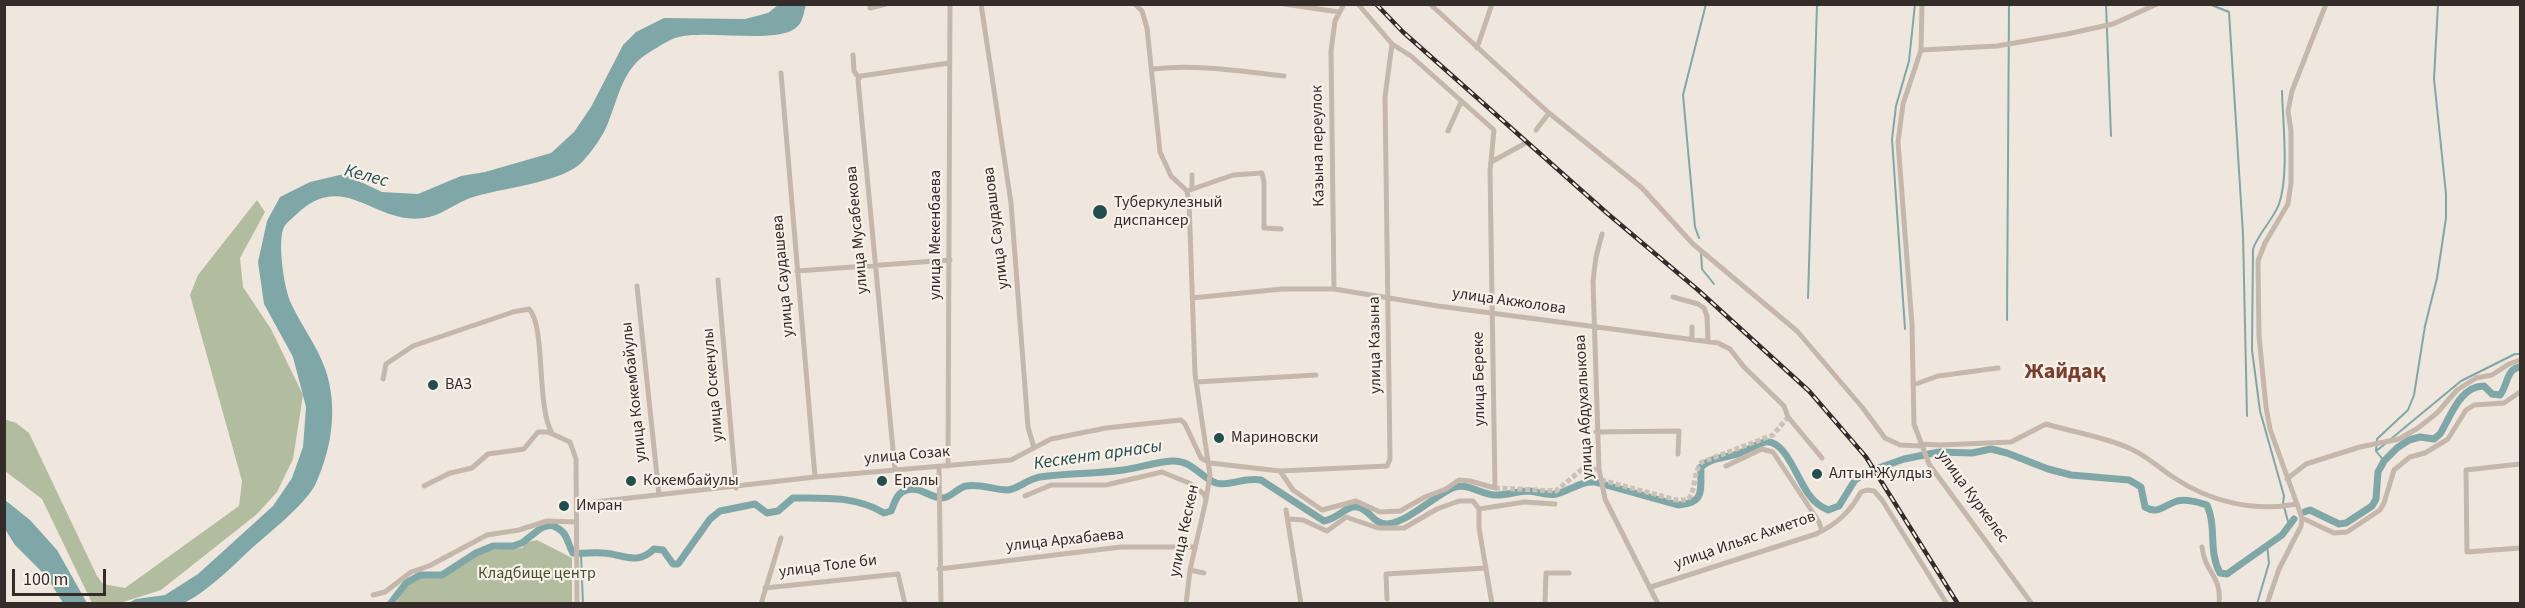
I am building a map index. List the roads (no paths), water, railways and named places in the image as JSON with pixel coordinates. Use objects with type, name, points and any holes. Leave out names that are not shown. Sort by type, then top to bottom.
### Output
[{"type":"street","points":[[870,8],[886,4]]},
{"type":"street","name":"улица Мекенбаева","points":[[948,466],[950,4]]},
{"type":"street","name":"улица Саудашова","points":[[981,4],[1011,203],[1028,427],[1034,448]]},
{"type":"street","points":[[1284,4],[1339,12]]},
{"type":"street","name":"Казына переулок","points":[[1334,289],[1331,51],[1333,26],[1344,4]]},
{"type":"street","points":[[1358,4],[1392,44],[1406,51],[1461,102],[1448,131]]},
{"type":"street","points":[[1430,4],[1549,113],[1642,188],[1693,244],[1797,332],[1862,407],[1885,438],[1900,445],[1922,447],[2011,442],[2046,424],[2129,448],[2149,459],[2175,479],[2226,504],[2283,507],[2297,504]]},
{"type":"street","points":[[1477,48],[1492,4]]},
{"type":"street","name":"улица Куркелес","points":[[1922,4],[1921,50],[1904,104],[1898,142],[1912,326],[1914,424],[1929,464],[2032,603]]},
{"type":"street","points":[[1921,50],[1997,46],[2067,34],[2114,24],[2157,4]]},
{"type":"street","points":[[2267,603],[2279,569],[2301,526],[2302,518],[2270,429],[2266,407],[2259,336],[2258,261],[2265,243],[2288,204],[2291,183],[2291,130],[2288,111],[2292,91],[2325,4]]},
{"type":"street","points":[[1138,5],[1144,17],[1153,69],[1160,152],[1171,176],[1190,189],[1233,175],[1262,173],[1264,228],[1281,229]]},
{"type":"street","name":"улица Казына","points":[[1209,463],[1280,471],[1381,468],[1390,463],[1385,97],[1392,44]]},
{"type":"street","name":"улица Мусабекова","points":[[853,56],[854,71],[858,78],[895,471]]},
{"type":"street","points":[[858,78],[949,63]]},
{"type":"street","points":[[1153,69],[1226,70],[1284,76]]},
{"type":"street","name":"улица Саудашева","points":[[781,73],[815,477]]},
{"type":"street","name":"улица Береке","points":[[1280,471],[1293,490],[1322,510],[1356,501],[1380,512],[1400,511],[1425,497],[1446,489],[1459,480],[1495,488],[1491,162],[1494,130],[1461,102]]},
{"type":"street","points":[[1536,130],[1549,113]]},
{"type":"street","points":[[1491,162],[1524,144]]},
{"type":"street","name":"улица Кескен","points":[[1186,603],[1194,547],[1210,474],[1196,382],[1189,201],[1192,175]]},
{"type":"street","name":"улица Абдухалыкова","points":[[1602,234],[1594,267],[1596,432],[1602,492],[1658,603]]},
{"type":"street","points":[[797,271],[950,260]]},
{"type":"street","name":"улица Оскенулы","points":[[718,280],[736,488]]},
{"type":"street","name":"улица Кокембайулы","points":[[637,286],[659,495]]},
{"type":"street","name":"улица Акжолова","points":[[1192,298],[1282,289],[1334,289],[1595,328],[1708,341],[1730,349],[1744,367],[1784,406],[1788,417],[1822,458]]},
{"type":"street","points":[[1673,297],[1704,308],[1707,316],[1708,341]]},
{"type":"street","points":[[383,379],[386,364],[413,346],[513,312],[529,309],[533,316],[542,363],[542,388],[548,426],[552,433]]},
{"type":"street","points":[[1692,327],[1692,339]]},
{"type":"street","points":[[2287,479],[2306,464],[2360,447],[2399,439],[2437,413],[2457,390],[2476,378],[2492,375],[2520,360]]},
{"type":"street","points":[[1913,385],[1938,376],[1998,368]]},
{"type":"street","points":[[1196,382],[1316,375]]},
{"type":"street","points":[[2302,518],[2334,533],[2347,532],[2380,510],[2385,503],[2394,470],[2410,457],[2425,453],[2448,438],[2466,410],[2474,405],[2504,403],[2520,392]]},
{"type":"street","name":"улица Созак","points":[[577,504],[736,488],[815,477],[1011,460],[1051,439],[1106,428],[1179,418],[1185,424],[1201,458],[1209,463]]},
{"type":"street","points":[[1596,432],[1679,431],[1678,454]]},
{"type":"street","points":[[424,486],[450,473],[472,468],[488,454],[524,449],[537,432],[552,433],[570,442],[575,453],[577,603]]},
{"type":"street","points":[[1726,466],[1762,450],[1773,452],[1819,522],[1822,531]]},
{"type":"street","points":[[2520,464],[2466,470],[2466,482],[2467,552],[2520,548]]},
{"type":"street","points":[[939,467],[941,603]]},
{"type":"street","points":[[1025,496],[1051,485],[1106,485],[1162,472],[1193,485],[1204,494],[1206,500]]},
{"type":"street","name":"улица Ильяс Ахметов","points":[[1651,587],[1822,531],[1848,512],[1861,492],[1869,490],[1876,493],[1888,508],[1947,603]]},
{"type":"street","points":[[1288,519],[1303,520],[1328,531],[1346,517],[1378,528],[1404,528],[1429,513],[1459,501],[1473,501],[1479,509],[1479,528],[1492,603]]},
{"type":"street","points":[[1479,509],[1524,502],[1555,504]]},
{"type":"street","points":[[1286,510],[1301,603]]},
{"type":"street","points":[[374,595],[385,592],[411,572],[429,566],[487,535],[514,531],[548,520],[576,522]]},
{"type":"street","points":[[761,603],[781,538]]},
{"type":"street","name":"улица Архабаева","points":[[939,569],[1121,547],[1194,547]]},
{"type":"street","points":[[2202,547],[2204,560],[2219,583],[2219,603]]},
{"type":"street","points":[[1387,599],[1386,574],[1486,568]]},
{"type":"street","points":[[1190,570],[1204,573]]},
{"type":"street","points":[[1545,603],[1546,573],[1569,573]]},
{"type":"street","name":"улица Толе би","points":[[765,588],[898,574],[905,603]]},
{"type":"water","name":"Келес","points":[[778,5],[806,5],[798,26],[789,32],[759,36],[688,35],[662,44],[641,58],[623,83],[606,128],[597,143],[583,161],[561,175],[482,194],[429,217],[410,219],[348,198],[333,196],[317,200],[300,211],[284,227],[281,242],[282,264],[290,301],[316,348],[325,368],[331,391],[332,418],[329,445],[316,483],[312,491],[287,517],[218,580],[188,601],[174,605],[128,603],[136,599],[165,595],[198,574],[273,506],[292,478],[303,447],[306,407],[293,357],[264,304],[258,262],[267,221],[280,197],[310,182],[344,174],[382,192],[418,194],[461,176],[485,172],[551,153],[574,132],[591,107],[623,45],[636,32],[664,18],[745,19],[768,13]]},
{"type":"water","points":[[5,500],[30,520],[57,550],[87,603],[63,603],[47,577],[15,545],[5,529]]},
{"type":"waterway","points":[[1699,238],[1695,227],[1683,95],[1706,4]]},
{"type":"waterway","points":[[1808,298],[1817,4]]},
{"type":"waterway","points":[[1905,329],[1892,139],[1896,106],[1909,61],[1915,4]]},
{"type":"waterway","points":[[2007,320],[2009,4]]},
{"type":"waterway","points":[[2106,4],[2111,136]]},
{"type":"waterway","points":[[2209,4],[2229,12],[2243,234],[2247,416]]},
{"type":"waterway","points":[[2384,461],[2376,451],[2377,439],[2408,410],[2414,395],[2425,326],[2437,278],[2446,218],[2446,194],[2434,79],[2438,4]]},
{"type":"waterway","points":[[2282,91],[2284,179],[2279,204],[2253,249],[2252,350],[2260,411],[2284,496],[2283,503],[2289,525]]},
{"type":"waterway","points":[[1701,252],[1702,269],[1714,284]]},
{"type":"waterway","points":[[2392,438],[2461,381],[2515,354],[2520,354]]},
{"type":"waterway","name":"Кескент арнасы","points":[[2304,512],[2310,510],[2339,524],[2346,523],[2372,506],[2376,499],[2378,472],[2384,461],[2397,448],[2409,440],[2420,437],[2434,439],[2440,434],[2462,396],[2476,387],[2484,386],[2492,394],[2500,395],[2512,371],[2520,367]]},
{"type":"waterway","name":"Кескент арнасы","points":[[390,604],[406,583],[420,575],[442,575],[476,553],[493,546],[513,546],[522,543],[541,528],[551,525],[564,533],[573,553],[603,553],[636,558],[654,549],[663,550],[673,564],[678,564],[710,519],[720,511],[755,504],[767,513],[778,511],[793,498],[817,498],[862,503],[884,513],[891,511],[899,495],[912,489],[942,498],[966,486],[976,485],[1007,490],[1040,477],[1113,471],[1172,461],[1185,463],[1216,483],[1261,480],[1324,521],[1334,518],[1349,508],[1357,507],[1365,510],[1379,522],[1388,524],[1412,514],[1457,486],[1469,487],[1492,495],[1529,491],[1553,494],[1595,482],[1678,505],[1687,504],[1700,494],[1701,467],[1714,459],[1740,453],[1765,442],[1779,447],[1791,463],[1805,490],[1818,505],[1828,510],[1839,506],[1855,480],[1867,472],[1904,459],[1939,452],[1972,453],[1991,449],[2071,475],[2129,480],[2141,487],[2145,507],[2150,509],[2157,510],[2181,500],[2207,505],[2212,522],[2216,565],[2220,573],[2227,574],[2282,535],[2294,519]]},
{"type":"waterway","points":[[2376,451],[2385,444]]},
{"type":"waterway","points":[[2257,604],[2269,563],[2267,545]]},
{"type":"waterway","points":[[581,554],[583,604]]},
{"type":"tunnel","points":[[1601,480],[1677,500],[1687,500],[1702,462],[1773,435],[1788,417]]},
{"type":"tunnel","points":[[1495,488],[1556,491],[1581,470],[1599,469]]},
{"type":"railway","points":[[1376,4],[1403,32],[1608,214],[1698,290],[1809,391],[1866,457],[1958,604]]},
{"type":"place","name":"Туберкулезный диспансер","points":[[1100,212]]},
{"type":"place","name":"ВАЗ","points":[[433,385]]},
{"type":"place","name":"Мариновски","points":[[1219,438]]},
{"type":"place","name":"Алтын Жулдыз","points":[[1817,474]]},
{"type":"place","name":"Кокембайулы","points":[[631,481]]},
{"type":"place","name":"Ералы","points":[[882,481]]},
{"type":"place","name":"Имран","points":[[564,506]]},
{"type":"district","name":"Жайдақ","points":[[2065,373]]},
{"type":"park label","name":"Кладбище центр","points":[[537,574]]}]
